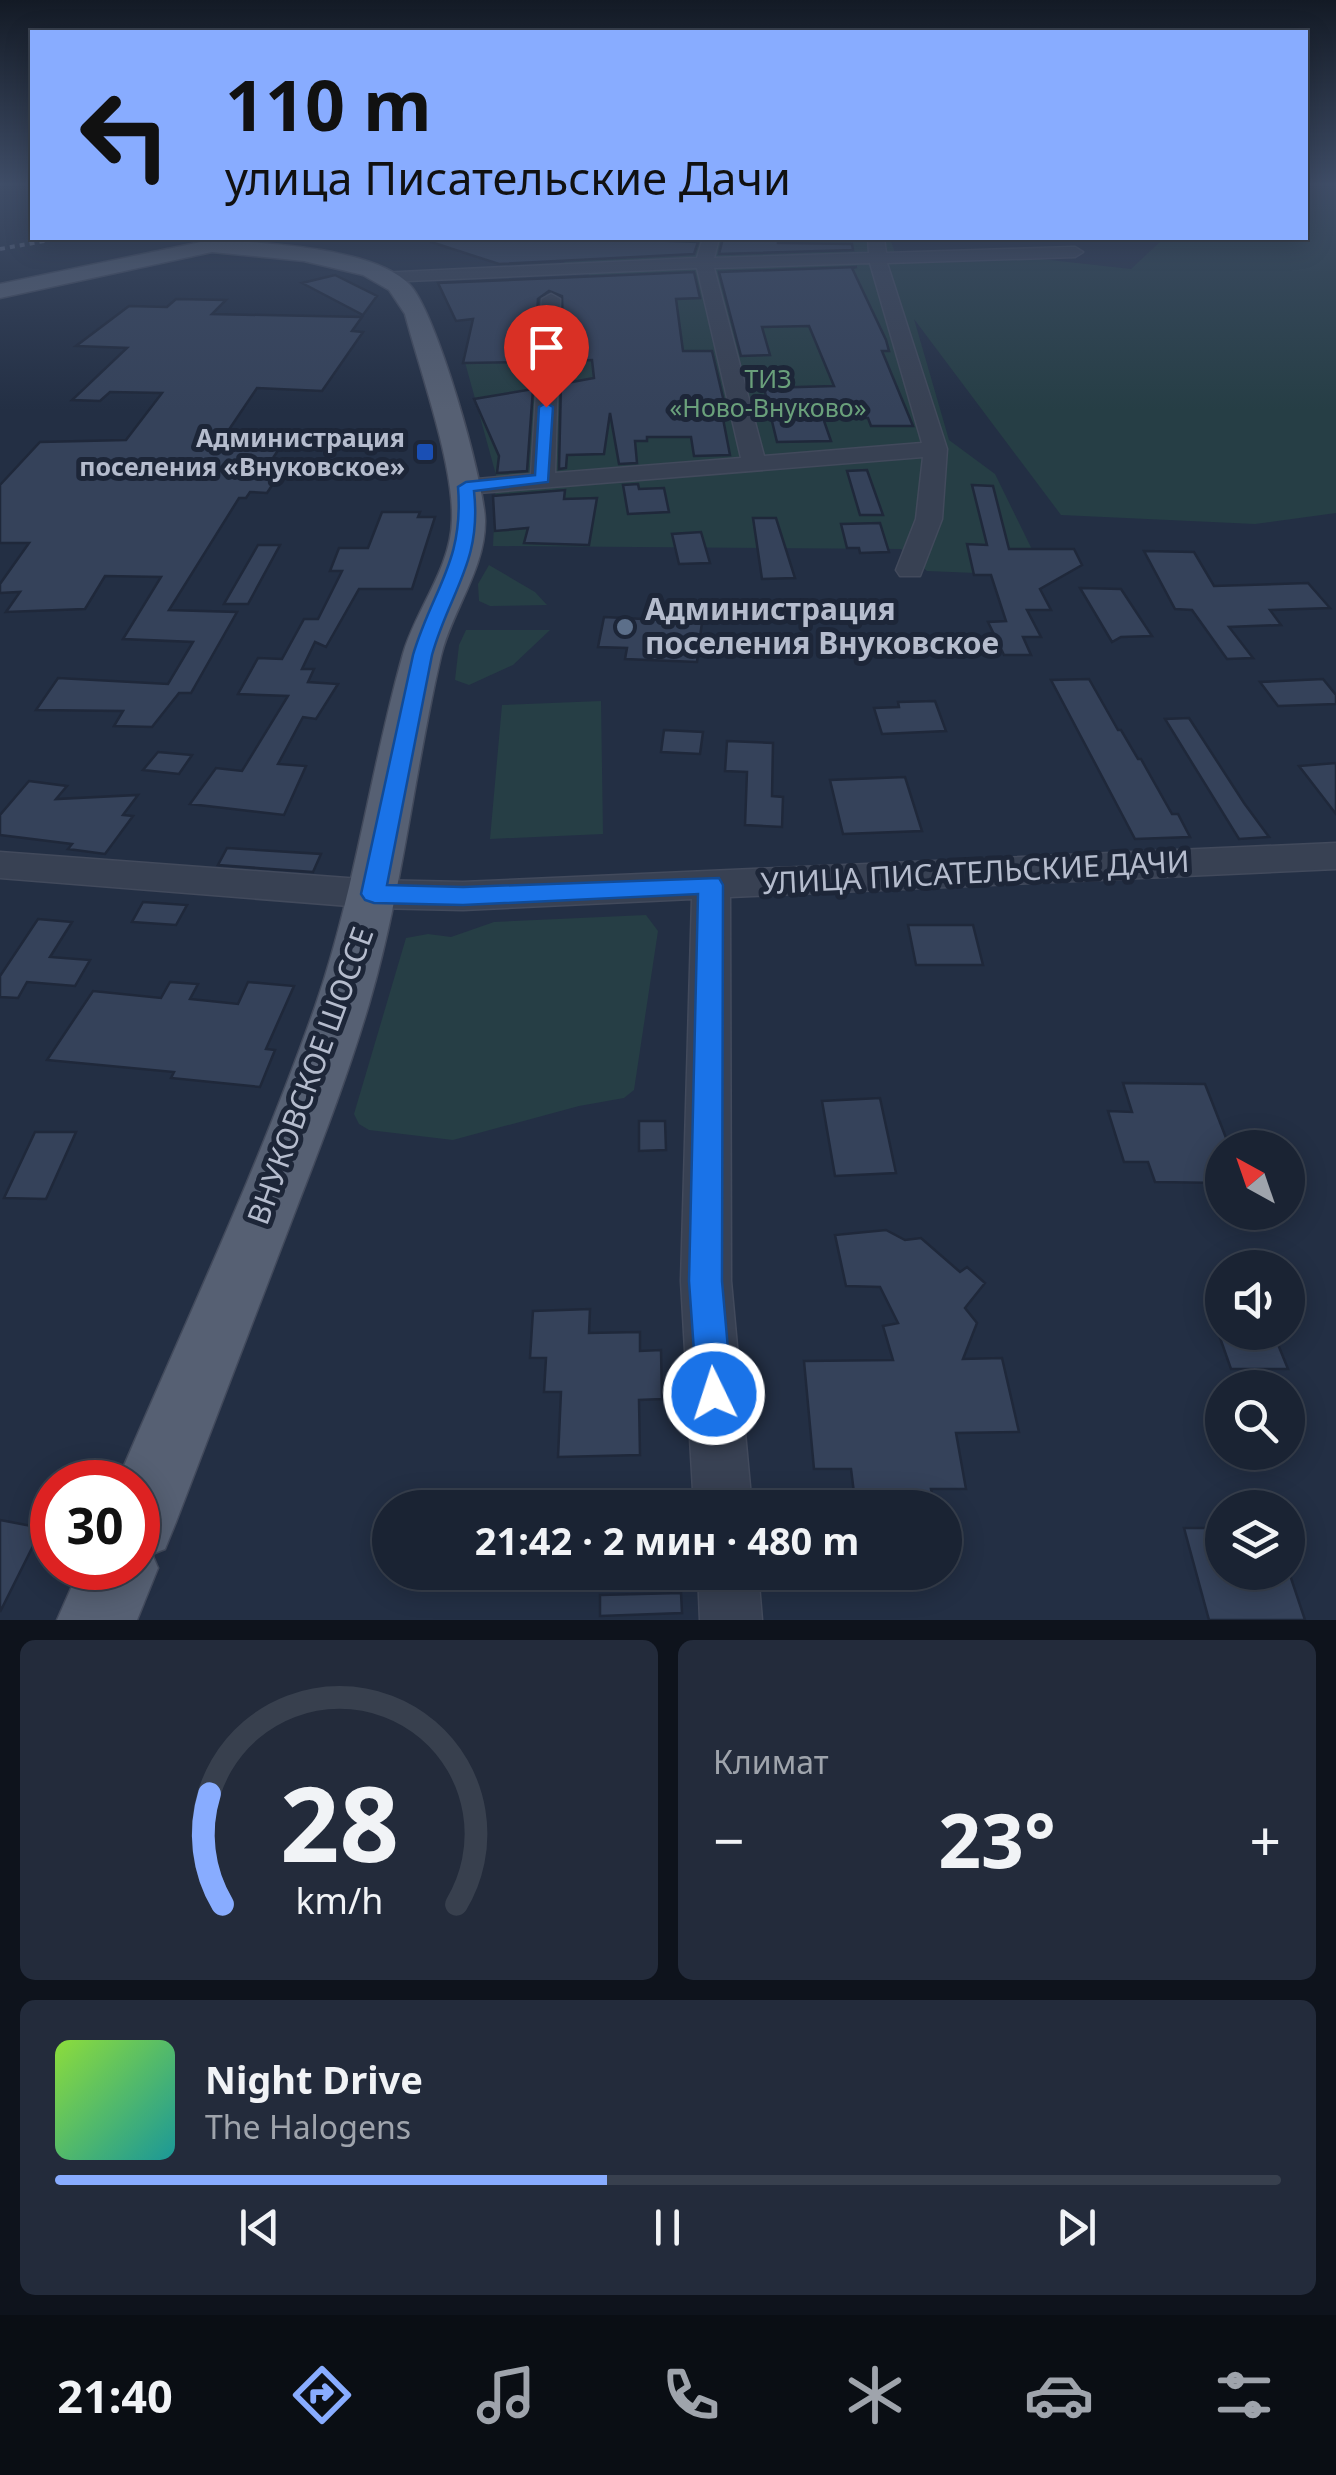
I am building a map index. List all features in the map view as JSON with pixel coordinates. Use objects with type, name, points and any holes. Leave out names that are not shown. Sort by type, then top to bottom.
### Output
[{"type":"main road","points":[[0,282],[131,259]]},
{"type":"main road","points":[[0,291],[150,259]]},
{"type":"main road","points":[[317,259],[385,276]]},
{"type":"main road","name":"ВНУКОВСКОЕ ШОССЕ","points":[[160,1468],[298,1128],[342,1006],[374,894],[422,655],[464,554],[469,522],[466,487],[416,310],[403,290],[385,276]]},
{"type":"main road","points":[[97,1620],[110,1590]]},
{"type":"street","points":[[385,276],[574,259],[704,264],[913,259]]},
{"type":"street","points":[[705,259],[754,462]]},
{"type":"street","points":[[878,260],[935,449],[929,519],[910,570]]},
{"type":"street","points":[[543,479],[550,299]]},
{"type":"street","points":[[466,487],[935,449]]},
{"type":"street","name":"УЛИЦА ПИСАТЕЛЬСКИЕ ДАЧИ","points":[[0,866],[374,894],[463,896],[1336,856]]},
{"type":"street","points":[[711,885],[706,1281],[722,1490]]},
{"type":"street","points":[[729,1590],[731,1620]]},
{"type":"green space","name":"ТИЗ «Ново-Внуково»","points":[[566,259],[1037,259],[1131,269],[1142,259],[1336,259],[1336,513],[1255,524],[1061,515],[914,319],[949,440],[995,474],[1045,576],[927,571],[901,549],[493,546],[496,475],[463,355],[566,353],[561,304],[583,303],[590,270],[564,263]]},
{"type":"green space","points":[[489,565],[535,592],[547,605],[490,606],[479,601],[478,584]]},
{"type":"green space","points":[[466,630],[550,630],[513,665],[469,685],[455,680],[459,645]]},
{"type":"green space","points":[[601,701],[603,834],[490,839],[502,705]]},
{"type":"green space","points":[[646,915],[658,931],[634,1090],[624,1098],[453,1140],[369,1130],[359,1124],[354,1114],[406,938],[428,934],[451,937],[494,922]]},
{"type":"building","points":[[482,259],[604,259],[499,264]]},
{"type":"building","points":[[857,267],[852,268],[886,340],[889,351],[882,351],[913,426],[871,426],[868,418],[823,418],[831,441],[777,442],[764,388],[834,386],[809,326],[762,327],[770,355],[741,356],[719,272]]},
{"type":"building","points":[[694,272],[700,298],[676,299],[683,351],[712,351],[724,402],[720,403],[730,455],[694,456],[691,437],[647,437],[647,441],[635,441],[637,463],[619,464],[610,413],[604,454],[567,455],[566,468],[559,469],[561,384],[594,378],[592,360],[570,361],[572,330],[563,330],[562,296],[549,291],[538,299],[536,331],[532,331],[527,362],[463,363],[473,319],[456,321],[438,283]]},
{"type":"building","points":[[335,275],[377,296],[363,315],[302,283]]},
{"type":"building","points":[[176,299],[226,300],[212,314],[362,317],[352,331],[363,332],[322,391],[257,388],[228,431],[290,432],[271,461],[288,461],[267,493],[250,492],[246,498],[239,498],[169,610],[237,612],[191,693],[179,693],[152,727],[114,726],[123,711],[36,710],[58,678],[168,684],[193,642],[123,639],[161,577],[105,576],[85,609],[6,612],[20,592],[0,593],[0,584],[29,543],[0,543],[0,485],[40,442],[126,440],[162,393],[110,392],[100,401],[72,400],[127,348],[76,346],[129,306],[167,307]]},
{"type":"building","points":[[533,389],[527,471],[497,473],[499,456],[474,399]]},
{"type":"building","points":[[867,470],[883,515],[860,515],[847,471]]},
{"type":"building","points":[[638,484],[639,489],[664,488],[669,512],[628,514],[623,485]]},
{"type":"building","points":[[972,485],[993,486],[1009,549],[1074,549],[1082,565],[1040,589],[1051,610],[1027,610],[1041,637],[1023,637],[1031,655],[1004,655],[988,622],[1006,621],[991,575],[974,575],[967,544],[987,545]]},
{"type":"building","points":[[565,490],[564,499],[597,498],[589,545],[524,543],[528,528],[495,531],[493,496]]},
{"type":"building","points":[[382,512],[420,512],[418,517],[435,517],[412,589],[359,589],[326,647],[315,642],[302,669],[314,669],[308,682],[338,684],[316,719],[303,717],[278,764],[306,766],[284,815],[190,804],[216,768],[242,771],[288,696],[238,694],[258,658],[282,659],[304,619],[318,619],[342,571],[330,571],[339,548],[368,548]]},
{"type":"building","points":[[753,518],[776,518],[795,578],[762,579]]},
{"type":"building","points":[[880,523],[889,552],[860,553],[859,548],[847,548],[841,524]]},
{"type":"building","points":[[701,532],[710,563],[679,564],[672,534]]},
{"type":"building","points":[[258,545],[280,545],[248,604],[224,604]]},
{"type":"building","points":[[1144,551],[1194,552],[1214,586],[1308,583],[1330,608],[1270,610],[1281,625],[1229,627],[1253,658],[1227,659],[1192,610],[1175,609]]},
{"type":"building","points":[[1080,588],[1121,589],[1152,636],[1121,637],[1112,642]]},
{"type":"building","points":[[604,617],[702,622],[697,662],[625,659],[627,648],[598,647]]},
{"type":"building","points":[[1089,679],[1118,730],[1190,837],[1135,839],[1051,680]]},
{"type":"building","points":[[1323,679],[1336,695],[1336,704],[1278,706],[1260,682]]},
{"type":"building","points":[[935,701],[946,731],[882,734],[874,708],[899,707],[898,702]]},
{"type":"building","points":[[1189,718],[1269,837],[1239,839],[1165,719]]},
{"type":"building","points":[[664,730],[703,732],[700,754],[661,752]]},
{"type":"building","points":[[727,741],[773,743],[772,796],[783,797],[782,827],[745,825],[747,772],[725,771]]},
{"type":"building","points":[[158,752],[192,755],[179,774],[143,770]]},
{"type":"building","points":[[1336,763],[1336,814],[1299,766]]},
{"type":"building","points":[[905,777],[922,831],[843,834],[830,780]]},
{"type":"building","points":[[29,781],[67,786],[56,799],[138,795],[123,815],[133,816],[105,854],[68,849],[72,844],[0,835],[0,815]]},
{"type":"building","points":[[227,848],[321,854],[313,872],[218,865]]},
{"type":"building","points":[[143,902],[187,905],[176,925],[132,922]]},
{"type":"building","points":[[38,919],[72,922],[50,957],[90,960],[75,986],[27,982],[18,998],[0,997],[0,976]]},
{"type":"building","points":[[908,925],[973,925],[983,965],[916,965]]},
{"type":"building","points":[[170,982],[198,984],[190,999],[238,1004],[248,982],[294,986],[266,1049],[275,1050],[260,1087],[171,1078],[174,1072],[47,1060],[93,991],[161,998]]},
{"type":"building","points":[[1123,1083],[1205,1084],[1223,1130],[1205,1130],[1205,1183],[1155,1182],[1148,1162],[1124,1162],[1108,1111],[1132,1112]]},
{"type":"building","points":[[880,1098],[896,1173],[835,1176],[822,1101]]},
{"type":"building","points":[[639,1121],[665,1121],[666,1150],[639,1151]]},
{"type":"building","points":[[35,1132],[76,1132],[46,1199],[4,1198]]},
{"type":"building","points":[[886,1230],[905,1240],[921,1238],[960,1272],[967,1267],[985,1283],[965,1308],[977,1323],[963,1359],[1002,1358],[1019,1432],[956,1433],[966,1489],[854,1490],[851,1469],[814,1469],[804,1361],[893,1360],[883,1326],[898,1323],[880,1287],[846,1286],[835,1235]]},
{"type":"building","points":[[590,1309],[589,1333],[640,1332],[640,1351],[661,1350],[662,1399],[639,1400],[640,1455],[558,1457],[561,1392],[544,1392],[546,1358],[530,1358],[533,1311]]},
{"type":"building","points":[[1224,1350],[1280,1350],[1288,1369],[1231,1369]]},
{"type":"building","points":[[0,1520],[30,1526],[30,1552],[0,1612]]},
{"type":"building","points":[[1184,1528],[1205,1528],[1205,1590],[1295,1590],[1305,1620],[1209,1620]]},
{"type":"building","points":[[681,1593],[682,1613],[600,1616],[600,1595]]},
{"type":"place","name":"Администрация поселения «Внуковское»","points":[[425,452]]},
{"type":"place","name":"Администрация поселения Внуковское","points":[[625,627]]},
{"type":"route","points":[[546,407],[543,479],[466,487],[469,522],[464,554],[422,655],[374,894],[463,896],[711,885],[706,1281],[714,1394]]}]
